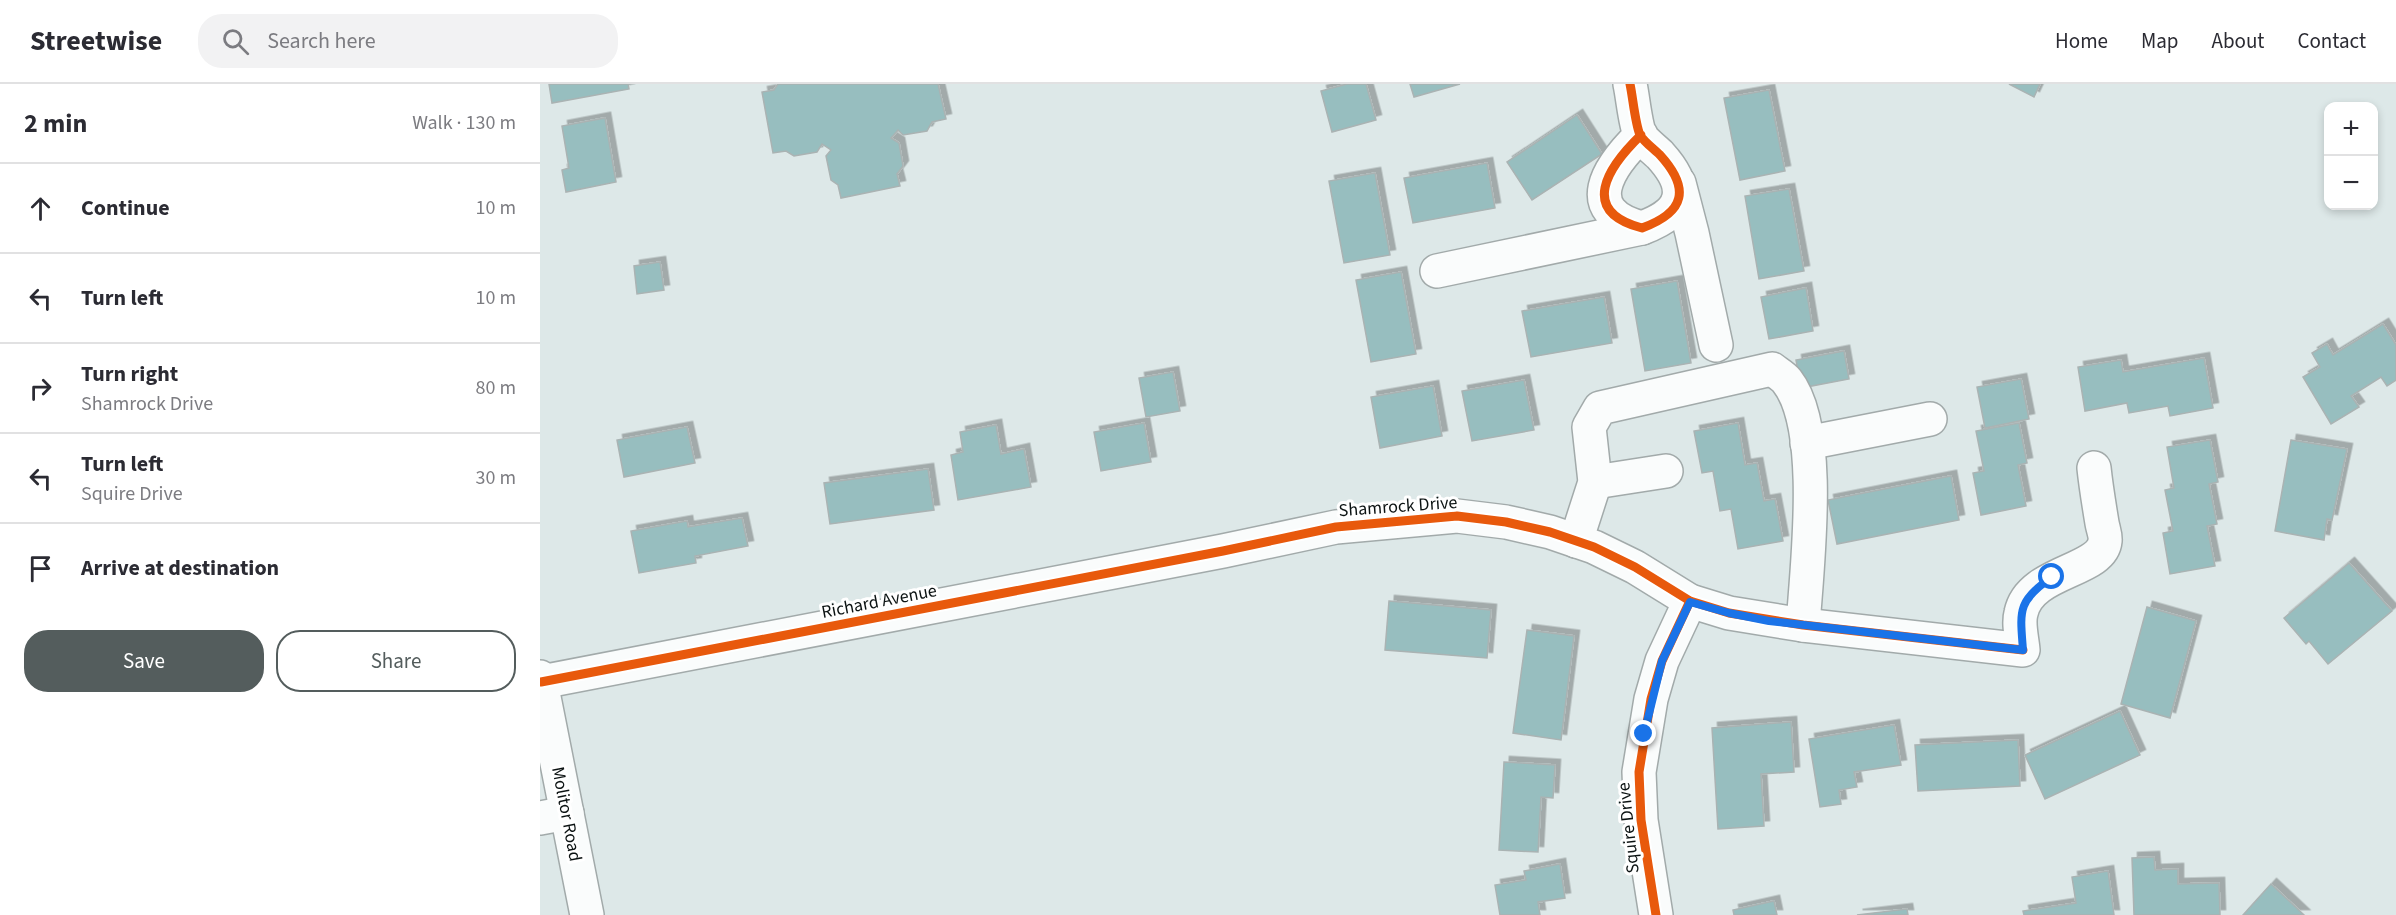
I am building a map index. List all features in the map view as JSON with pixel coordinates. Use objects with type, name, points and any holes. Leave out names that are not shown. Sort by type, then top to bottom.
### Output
[{"type":"street","points":[[1630,84],[1641,135],[1673,171],[1679,183],[1716,345]]},
{"type":"street","points":[[1641,135],[1613,166],[1607,177],[1605,192],[1606,203],[1616,218],[1642,228]]},
{"type":"street","points":[[1437,271],[1642,228],[1665,218],[1674,208],[1679,198],[1679,183]]},
{"type":"street","points":[[1576,541],[1595,482],[1589,428],[1600,408],[1772,369],[1787,381],[1800,408],[1810,458],[1809,540],[1803,625]]},
{"type":"street","points":[[1807,443],[1930,419]]},
{"type":"street","name":"Shamrock Drive","points":[[1223,551],[1336,526],[1457,516],[1506,522],[1550,532],[1594,547],[1635,567],[1690,602],[1729,613],[1803,625],[2023,650],[2020,615],[2023,605],[2036,588],[2052,577],[2078,568],[2098,555],[2105,542],[2094,468]]},
{"type":"street","points":[[1595,482],[1666,471]]},
{"type":"street","name":"Richard Avenue","points":[[541,680],[1223,551]]},
{"type":"street","name":"Squire Drive","points":[[1656,915],[1641,820],[1639,772],[1649,711],[1662,661],[1690,602]]},
{"type":"street","name":"Molitor Road","points":[[541,680],[554,816],[587,915]]},
{"type":"building","points":[[549,84],[628,84],[629,89],[552,103]]},
{"type":"building","points":[[778,84],[938,84],[946,119],[932,122],[927,131],[903,135],[898,130],[891,138],[899,143],[903,166],[897,174],[900,186],[841,198],[838,185],[831,180],[826,156],[831,150],[822,144],[817,152],[794,156],[786,151],[773,153],[762,92],[774,90]]},
{"type":"building","points":[[1347,84],[1366,84],[1376,120],[1332,132],[1321,91]]},
{"type":"building","points":[[1410,84],[1460,84],[1414,97]]},
{"type":"building","points":[[2009,84],[2040,84],[2034,97]]},
{"type":"building","points":[[1769,90],[1785,171],[1740,180],[1724,98]]},
{"type":"building","points":[[1577,115],[1602,154],[1532,200],[1507,162]]},
{"type":"building","points":[[605,118],[616,182],[566,192],[562,170],[569,168],[562,126]]},
{"type":"building","points":[[1487,163],[1495,208],[1413,223],[1404,178]]},
{"type":"building","points":[[1375,173],[1390,255],[1344,263],[1329,181]]},
{"type":"building","points":[[1789,189],[1804,271],[1759,279],[1745,196]]},
{"type":"building","points":[[660,262],[664,290],[637,294],[634,266]]},
{"type":"building","points":[[1401,272],[1416,354],[1371,362],[1356,280]]},
{"type":"building","points":[[1677,281],[1691,363],[1645,371],[1631,289]]},
{"type":"building","points":[[1806,288],[1813,331],[1769,339],[1761,297]]},
{"type":"building","points":[[1604,297],[1612,343],[1531,357],[1522,311]]},
{"type":"building","points":[[2383,324],[2396,345],[2396,380],[2387,386],[2381,377],[2351,396],[2359,407],[2331,424],[2303,377],[2320,367],[2312,353],[2327,344],[2333,355]]},
{"type":"building","points":[[1844,351],[1849,379],[1801,388],[1796,360]]},
{"type":"building","points":[[2204,358],[2213,408],[2170,416],[2168,406],[2129,413],[2127,403],[2085,411],[2078,367],[2121,360],[2123,372]]},
{"type":"building","points":[[1173,372],[1180,411],[1146,417],[1139,378]]},
{"type":"building","points":[[2021,379],[2029,419],[1985,428],[1977,387]]},
{"type":"building","points":[[1524,380],[1534,430],[1472,441],[1462,391]]},
{"type":"building","points":[[1433,386],[1442,436],[1380,448],[1371,397]]},
{"type":"building","points":[[1144,423],[1151,462],[1101,471],[1094,432]]},
{"type":"building","points":[[1738,423],[1745,465],[1757,463],[1764,501],[1775,499],[1783,541],[1738,549],[1731,509],[1720,511],[1713,471],[1702,473],[1694,431]]},
{"type":"building","points":[[2019,423],[2027,463],[2018,465],[2026,506],[1981,515],[1973,473],[1984,471],[1976,431]]},
{"type":"building","points":[[996,425],[1001,454],[1024,449],[1031,487],[958,500],[951,455],[963,452],[960,432]]},
{"type":"building","points":[[687,427],[695,463],[624,477],[617,440]]},
{"type":"building","points":[[2210,440],[2218,482],[2209,484],[2217,524],[2207,526],[2215,566],[2170,574],[2163,533],[2173,531],[2165,490],[2174,488],[2167,447]]},
{"type":"building","points":[[2291,440],[2347,449],[2332,520],[2327,519],[2324,540],[2275,531]]},
{"type":"building","points":[[928,469],[934,510],[830,524],[824,483]]},
{"type":"building","points":[[1951,476],[1959,520],[1837,544],[1828,500]]},
{"type":"building","points":[[742,518],[748,546],[695,556],[696,563],[639,573],[631,531],[687,521],[688,527]]},
{"type":"building","points":[[2349,563],[2392,611],[2328,664],[2309,641],[2306,644],[2284,618]]},
{"type":"building","points":[[1389,601],[1491,610],[1487,658],[1385,650]]},
{"type":"building","points":[[2147,607],[2196,621],[2170,718],[2121,704]]},
{"type":"building","points":[[1527,630],[1574,636],[1561,740],[1513,733]]},
{"type":"building","points":[[2120,711],[2140,755],[2045,799],[2025,755]]},
{"type":"building","points":[[1791,722],[1794,772],[1761,774],[1764,826],[1718,829],[1712,728]]},
{"type":"building","points":[[1894,725],[1901,765],[1854,772],[1857,787],[1839,790],[1841,804],[1820,807],[1809,739]]},
{"type":"building","points":[[2018,740],[2020,786],[1918,791],[1915,745]]},
{"type":"building","points":[[1504,762],[1555,765],[1553,798],[1541,797],[1538,852],[1499,850]]},
{"type":"building","points":[[2154,857],[2155,870],[2178,869],[2178,884],[2219,883],[2220,915],[2134,915],[2132,858]]},
{"type":"building","points":[[1560,864],[1565,898],[1538,902],[1540,915],[1500,915],[1495,885],[1526,880],[1524,871]]},
{"type":"building","points":[[2108,871],[2114,915],[2024,915],[2023,911],[2076,903],[2072,877]]},
{"type":"building","points":[[2271,884],[2304,915],[2243,915]]},
{"type":"building","points":[[1774,901],[1777,915],[1734,915],[1733,910]]},
{"type":"building","points":[[1907,909],[1908,915],[1857,915]]},
{"type":"cycle path","points":[[1630,84],[1640,135],[1642,138],[1660,155],[1670,167],[1679,188],[1679,198],[1675,207],[1657,222],[1642,228],[1622,220],[1610,211],[1605,200],[1605,187],[1610,174],[1629,147],[1641,135]]},
{"type":"cycle path","points":[[541,682],[1223,551],[1336,527],[1457,516],[1506,522],[1550,532],[1594,547],[1635,567],[1690,601],[1729,613],[1803,625],[2023,650]]},
{"type":"cycle path","points":[[1656,915],[1641,820],[1639,772],[1651,699],[1662,661],[1690,601]]},
{"type":"route","points":[[1644,734],[1662,661],[1690,602],[1769,621],[2023,650],[2020,615],[2023,605],[2036,588],[2052,577]]}]
